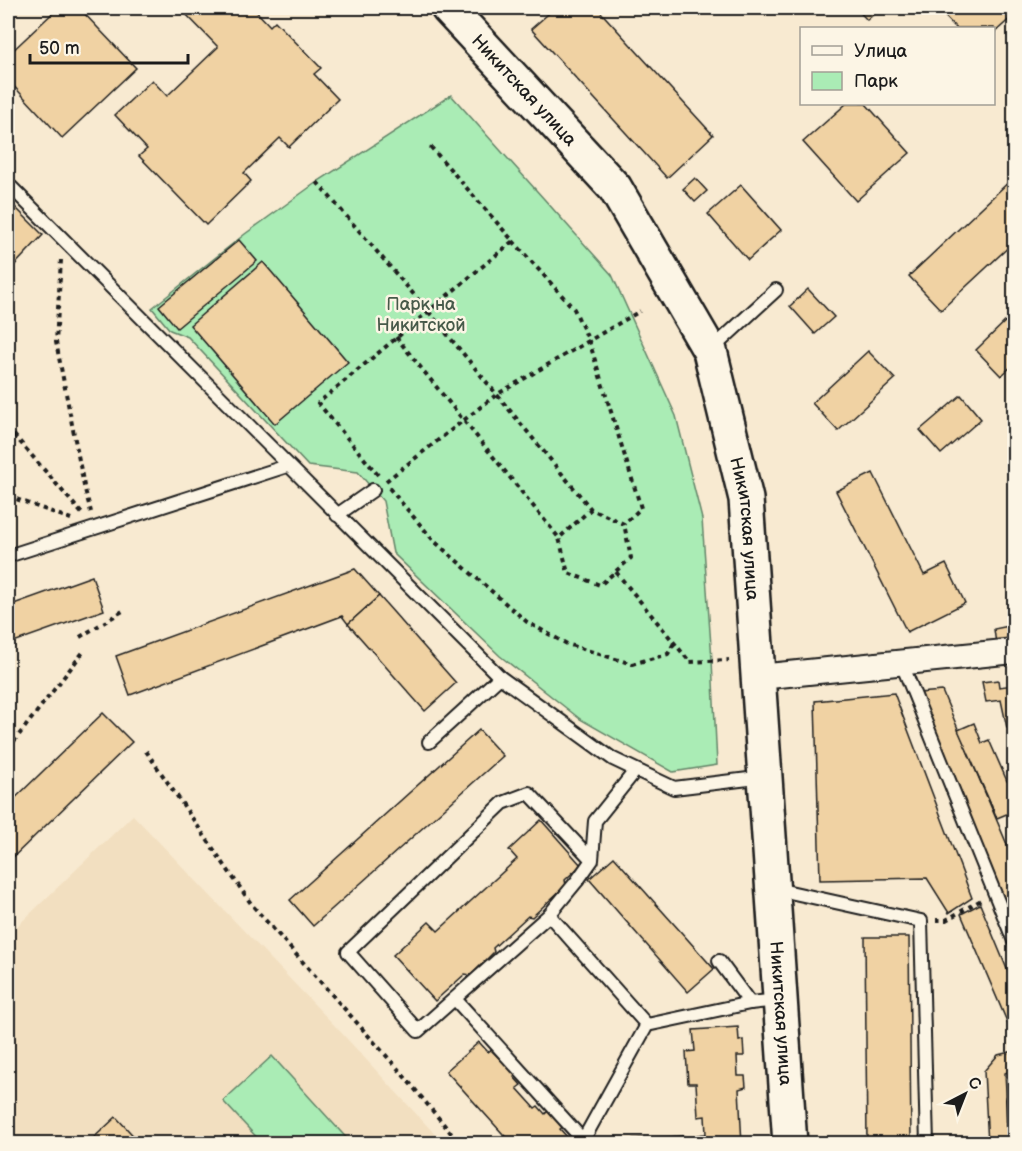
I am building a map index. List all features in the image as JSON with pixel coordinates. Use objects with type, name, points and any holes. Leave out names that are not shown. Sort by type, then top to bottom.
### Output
[{"type":"street","name":"Никитская улица","points":[[448,8],[615,188],[710,351],[746,499],[772,888],[765,1001],[789,1143]]},
{"type":"street","points":[[759,677],[1014,651]]},
{"type":"lane","points":[[8,184],[500,677],[613,759],[674,788],[766,777]]},
{"type":"lane","points":[[710,351],[776,290]]},
{"type":"lane","points":[[8,556],[287,466]]},
{"type":"lane","points":[[337,515],[373,490]]},
{"type":"lane","points":[[902,664],[1014,941]]},
{"type":"lane","points":[[429,742],[500,677]]},
{"type":"lane","points":[[592,860],[529,793],[504,803],[348,952],[418,1031],[549,915],[592,860],[595,821],[635,771]]},
{"type":"lane","points":[[772,888],[921,921],[927,1143]]},
{"type":"lane","points":[[549,915],[647,1025]]},
{"type":"lane","points":[[719,961],[765,1001]]},
{"type":"lane","points":[[455,999],[582,1142],[647,1025],[765,1001]]},
{"type":"lane","points":[[1012,1099],[1014,1127]]},
{"type":"path","points":[[429,145],[574,309],[589,341],[641,508],[624,525]]},
{"type":"path","points":[[317,182],[428,311],[591,509],[624,525]]},
{"type":"path","points":[[62,239],[56,342],[84,486],[95,528]]},
{"type":"path","points":[[513,241],[318,403],[434,541],[527,622],[567,644],[632,664],[668,654],[674,643]]},
{"type":"path","points":[[373,490],[496,395],[640,311]]},
{"type":"path","points":[[396,337],[559,538],[568,573],[600,585],[616,572],[631,558],[624,525]]},
{"type":"path","points":[[8,428],[95,528]]},
{"type":"path","points":[[8,496],[95,528]]},
{"type":"path","points":[[559,538],[591,509]]},
{"type":"path","points":[[616,572],[690,662],[729,660]]},
{"type":"path","points":[[80,637],[126,609]]},
{"type":"path","points":[[8,749],[84,651]]},
{"type":"path","points":[[146,751],[252,905],[399,1070],[460,1143]]},
{"type":"path","points":[[921,921],[946,920],[975,902],[995,894]]},
{"type":"shaded area","points":[[133,815],[337,1028],[443,1143],[8,1144],[8,935]]},
{"type":"green space","name":"Парк на Никитской","points":[[451,95],[612,275],[676,416],[702,519],[717,765],[673,772],[580,719],[500,656],[393,553],[383,501],[358,472],[308,466],[188,337],[170,330],[152,308],[245,234],[317,182]]},
{"type":"green space","points":[[272,1056],[351,1143],[262,1143],[223,1101]]},
{"type":"building","points":[[58,8],[79,8],[136,68],[62,138],[8,80],[8,55]]},
{"type":"building","points":[[180,8],[253,8],[270,26],[275,21],[321,68],[314,74],[338,99],[289,147],[280,138],[244,173],[251,181],[206,225],[139,156],[147,149],[115,115],[152,80],[167,96],[218,47]]},
{"type":"building","points":[[555,8],[597,8],[713,135],[667,178],[531,29]]},
{"type":"building","points":[[856,8],[881,8],[867,20]]},
{"type":"building","points":[[1014,8],[1014,15],[995,32],[995,27],[955,27],[938,9]]},
{"type":"building","points":[[845,105],[867,105],[910,153],[856,201],[803,142]]},
{"type":"building","points":[[1014,177],[1014,242],[941,310],[909,276]]},
{"type":"building","points":[[695,178],[707,191],[695,202],[683,189]]},
{"type":"building","points":[[741,185],[781,230],[748,260],[708,214]]},
{"type":"building","points":[[8,200],[43,235],[8,272]]},
{"type":"building","points":[[239,240],[257,261],[177,328],[159,306]]},
{"type":"building","points":[[263,262],[348,362],[275,424],[190,325]]},
{"type":"building","points":[[808,289],[834,317],[815,334],[790,306]]},
{"type":"building","points":[[1014,313],[1014,364],[1001,376],[976,350]]},
{"type":"building","points":[[868,351],[895,379],[838,431],[812,403]]},
{"type":"building","points":[[961,395],[981,419],[941,454],[920,430]]},
{"type":"building","points":[[873,473],[924,575],[946,564],[965,603],[907,632],[836,491]]},
{"type":"building","points":[[355,569],[379,596],[348,624],[342,616],[130,695],[116,656]]},
{"type":"building","points":[[92,576],[104,610],[8,644],[8,606]]},
{"type":"building","points":[[379,596],[456,683],[425,711],[348,624]]},
{"type":"building","points":[[1014,625],[1014,642],[996,644],[994,629]]},
{"type":"building","points":[[998,680],[999,687],[1014,685],[1014,727],[1007,728],[1001,700],[986,702],[982,682]]},
{"type":"building","points":[[942,691],[1014,861],[1014,922],[919,693]]},
{"type":"building","points":[[894,693],[972,898],[949,913],[927,878],[820,880],[815,701]]},
{"type":"building","points":[[103,713],[132,742],[8,862],[8,805]]},
{"type":"building","points":[[974,723],[982,743],[989,740],[1007,781],[1014,778],[1014,811],[997,818],[958,730]]},
{"type":"building","points":[[479,730],[503,756],[313,926],[290,900]]},
{"type":"building","points":[[541,820],[581,865],[565,880],[566,885],[532,917],[528,916],[493,948],[494,952],[471,975],[465,974],[435,1001],[393,955],[429,922],[438,931],[517,859],[509,850]]},
{"type":"building","points":[[614,857],[714,969],[688,992],[589,879]]},
{"type":"building","points":[[980,904],[1014,986],[1014,1038],[961,914]]},
{"type":"building","points":[[865,937],[909,937],[911,1144],[867,1144]]},
{"type":"building","points":[[738,1027],[739,1041],[743,1040],[744,1056],[737,1056],[738,1076],[745,1076],[746,1087],[739,1089],[742,1144],[633,1144],[633,1139],[684,1136],[684,1141],[698,1141],[697,1135],[706,1134],[705,1116],[698,1117],[696,1083],[688,1083],[686,1052],[695,1051],[693,1030]]},
{"type":"building","points":[[479,1042],[488,1052],[491,1050],[501,1060],[503,1058],[518,1073],[514,1077],[521,1085],[517,1088],[535,1108],[538,1106],[545,1114],[549,1110],[564,1126],[560,1129],[567,1137],[564,1140],[567,1144],[512,1144],[446,1071]]},
{"type":"building","points":[[1014,1051],[1014,1070],[1005,1073],[1009,1144],[988,1144],[984,1071],[998,1055]]},
{"type":"building","points":[[116,1117],[141,1144],[87,1144]]}]
